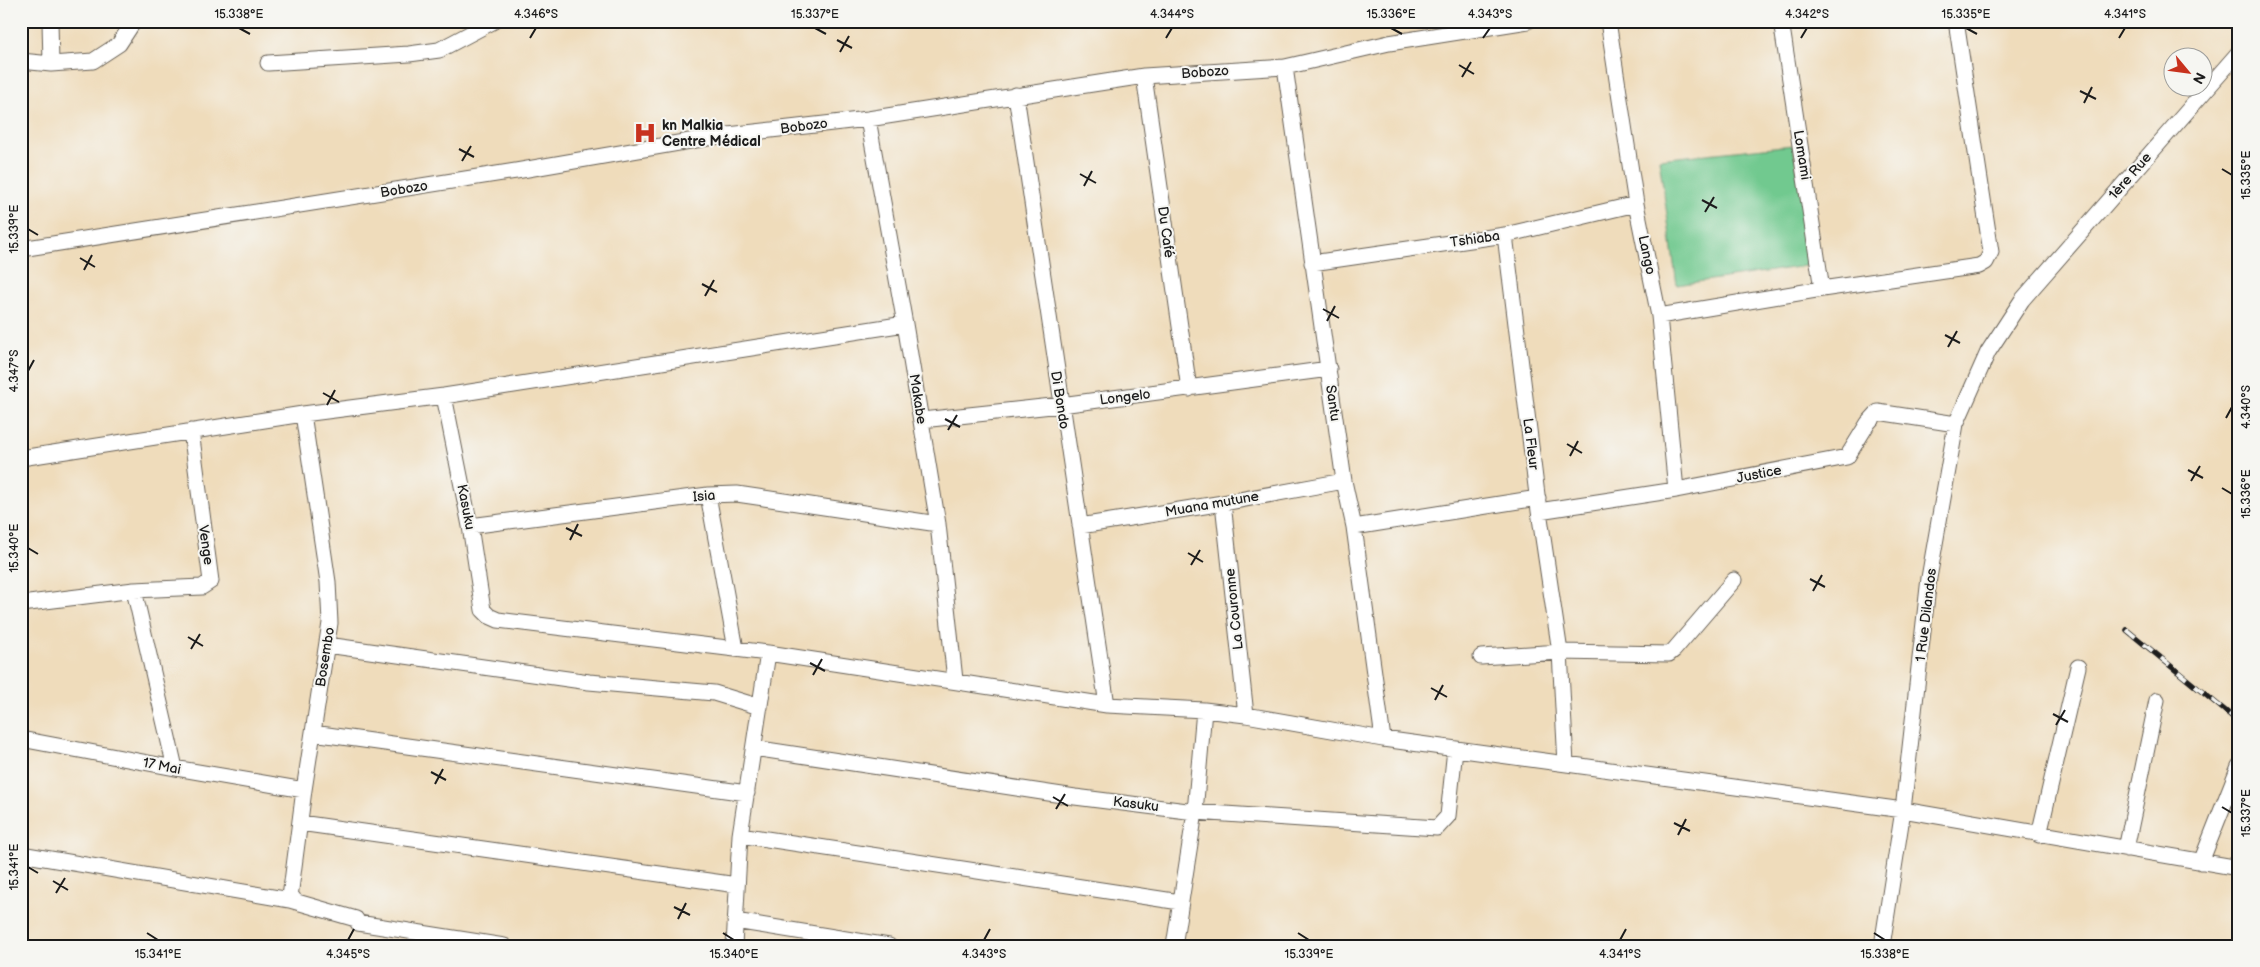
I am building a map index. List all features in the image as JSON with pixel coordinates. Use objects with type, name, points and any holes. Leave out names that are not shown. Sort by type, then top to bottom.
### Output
[{"type":"street","points":[[50,21],[50,64]]},
{"type":"street","points":[[21,60],[50,64],[93,61],[119,44],[134,21]]},
{"type":"street","points":[[268,63],[409,54],[439,50],[494,21]]},
{"type":"street","name":"Bobozo","points":[[21,249],[516,171],[719,136],[868,119],[1144,76],[1286,67],[1389,43],[1528,21]]},
{"type":"street","name":"Lango","points":[[1608,21],[1636,204],[1659,316],[1676,490]]},
{"type":"street","name":"Lomami","points":[[1781,21],[1822,289]]},
{"type":"street","points":[[1659,316],[1822,289],[1979,266],[1986,262],[1990,252],[1956,21]]},
{"type":"street","name":"1ère Rue","points":[[2022,300],[2239,52]]},
{"type":"street","name":"Santu","points":[[1286,67],[1312,263],[1344,480],[1354,527],[1383,739]]},
{"type":"street","name":"Du Café","points":[[1144,76],[1189,388]]},
{"type":"street","name":"Di Bondo","points":[[1016,95],[1107,705]]},
{"type":"street","name":"Makabe","points":[[868,119],[922,420],[938,524],[955,680]]},
{"type":"street","name":"Tshiaba","points":[[1312,263],[1505,235],[1636,204]]},
{"type":"street","name":"La Fleur","points":[[1505,235],[1560,652],[1566,764]]},
{"type":"street","name":"1 Rue Dilandos","points":[[1882,946],[1903,810],[1930,578],[1956,424],[1988,352],[2022,300]]},
{"type":"street","points":[[21,458],[303,414],[444,396],[905,324]]},
{"type":"street","name":"Longelo","points":[[922,420],[1061,405],[1329,370]]},
{"type":"street","name":"Kasuku","points":[[444,396],[470,526],[483,610],[489,616],[498,620],[736,649]]},
{"type":"street","name":"Justice","points":[[1354,527],[1539,504],[1676,490],[1847,457],[1868,423],[1878,412],[1956,424]]},
{"type":"street","name":"Bosembo","points":[[291,899],[304,790],[330,623],[328,582],[303,414]]},
{"type":"street","name":"Venge","points":[[21,604],[134,590],[202,587],[211,581],[190,431]]},
{"type":"street","name":"Muana mutune","points":[[1080,526],[1222,504],[1344,480]]},
{"type":"street","name":"Isia","points":[[470,526],[708,495],[737,494],[938,524]]},
{"type":"street","points":[[708,495],[736,649],[955,680],[1107,705],[1204,710],[1246,715],[1383,739],[1903,810],[2039,835],[2239,868]]},
{"type":"street","name":"La Couronne","points":[[1222,504],[1246,715]]},
{"type":"street","points":[[1481,656],[1560,652],[1669,654],[1734,580]]},
{"type":"street","points":[[134,590],[175,768]]},
{"type":"street","points":[[327,645],[590,682],[714,693],[760,707]]},
{"type":"street","points":[[734,946],[740,836],[768,653]]},
{"type":"street","points":[[2039,835],[2078,668]]},
{"type":"street","points":[[2126,849],[2158,700]]},
{"type":"street","points":[[1174,946],[1195,812],[1204,710]]},
{"type":"street","points":[[313,733],[747,793]]},
{"type":"street","name":"17 Mai","points":[[21,739],[304,790]]},
{"type":"street","name":"Kasuku","points":[[754,748],[1075,797],[1195,812],[1437,828],[1448,816],[1455,749]]},
{"type":"street","points":[[2201,862],[2239,766]]},
{"type":"street","points":[[300,823],[737,885]]},
{"type":"street","points":[[740,836],[1180,902]]},
{"type":"street","points":[[21,854],[291,899],[356,918],[358,923],[504,946]]},
{"type":"street","points":[[735,921],[890,946]]},
{"type":"green space","points":[[1793,145],[1812,265],[1677,285],[1659,159]]},
{"type":"railway","points":[[2127,630],[2239,722]]},
{"type":"place","name":"kn Malkia Centre Médical","points":[[645,133]]}]
